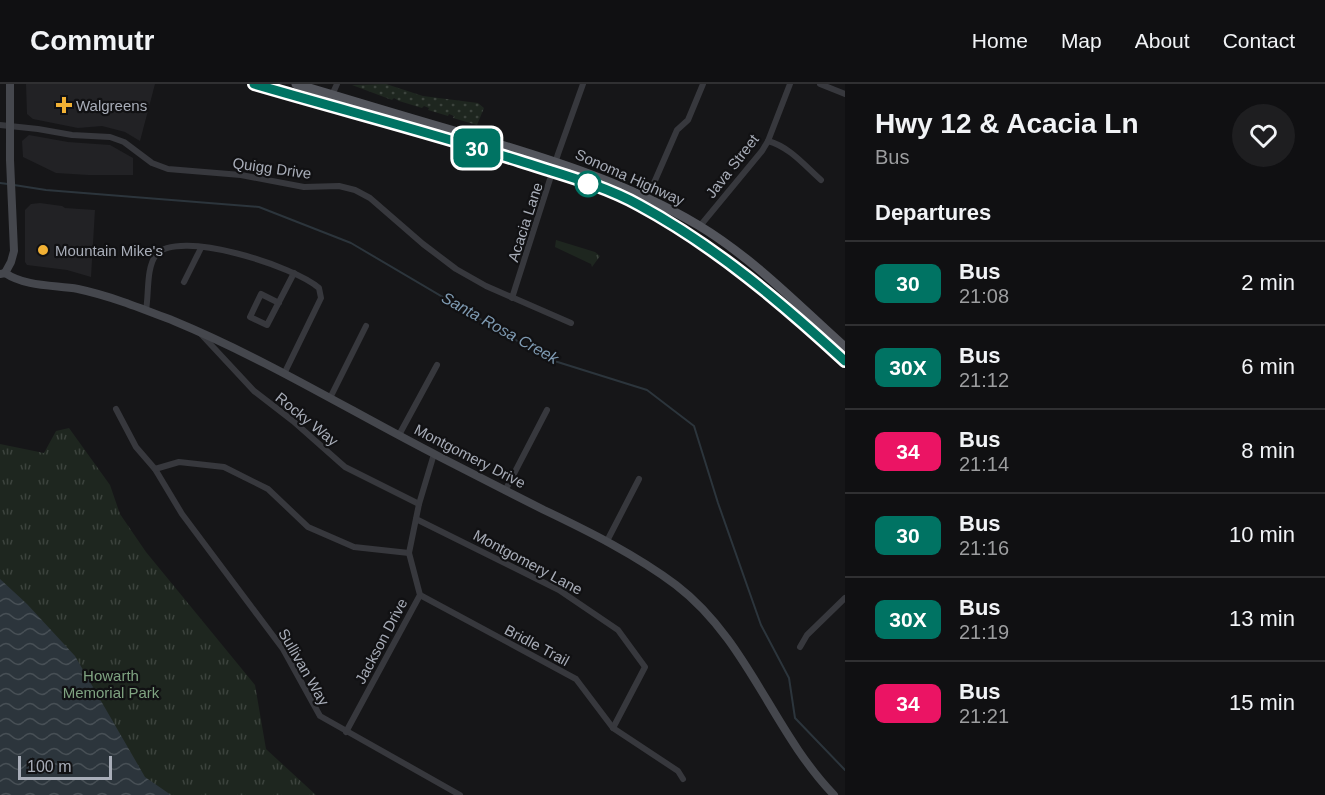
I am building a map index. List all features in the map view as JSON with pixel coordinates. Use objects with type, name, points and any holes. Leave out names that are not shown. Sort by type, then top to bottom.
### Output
[{"type":"main road","name":"Sonoma Highway","points":[[254,84],[555,166],[639,205],[697,239],[757,285],[845,361]]},
{"type":"main road","name":"Sonoma Highway","points":[[296,84],[555,166],[645,198],[699,226],[766,275],[845,347]]},
{"type":"main road","points":[[328,106],[332,95]]},
{"type":"street","points":[[2,273],[11,262],[14,251],[10,164],[10,84]]},
{"type":"street","points":[[332,95],[338,84]]},
{"type":"street","name":"Acacia Lane","points":[[512,298],[583,84]]},
{"type":"street","points":[[645,198],[650,192],[677,130],[688,120],[704,84]]},
{"type":"street","name":"Java Street","points":[[699,226],[762,151],[790,84]]},
{"type":"street","points":[[820,84],[845,94]]},
{"type":"street","name":"Quigg Drive","points":[[0,125],[72,135],[110,137],[126,144],[152,163],[168,169],[241,175],[304,187],[339,186],[355,190],[370,198],[456,269],[486,286],[572,323]]},
{"type":"street","points":[[768,141],[786,149],[821,180]]},
{"type":"street","points":[[146,310],[151,269],[156,255],[170,247],[201,248],[245,254],[294,273],[319,288],[321,298],[284,374]]},
{"type":"street","points":[[184,282],[201,248]]},
{"type":"street","name":"Montgomery Drive","points":[[2,273],[18,280],[79,290],[146,310],[197,331],[284,374],[505,491],[607,541],[671,581],[705,612],[739,654],[799,754],[834,795]]},
{"type":"street","points":[[279,303],[261,294],[250,317],[267,325],[279,303],[294,273]]},
{"type":"street","points":[[330,398],[366,326]]},
{"type":"street","name":"Rocky Way","points":[[197,331],[254,392],[293,421],[345,467],[419,504]]},
{"type":"street","points":[[399,435],[437,365]]},
{"type":"street","name":"Sullivan Way","points":[[116,409],[136,447],[155,469],[182,514],[283,649],[320,716],[460,795]]},
{"type":"street","points":[[505,491],[547,410]]},
{"type":"street","name":"Jackson Drive","points":[[346,732],[420,595],[409,553],[419,504],[434,454]]},
{"type":"street","points":[[155,469],[179,462],[224,467],[268,489],[308,527],[354,547],[409,553]]},
{"type":"street","points":[[607,541],[639,479]]},
{"type":"street","name":"Montgomery Lane","points":[[416,519],[559,590],[618,630],[645,667],[613,728]]},
{"type":"street","name":"Bridle Trail","points":[[420,595],[576,679],[613,728],[678,771],[683,779]]},
{"type":"street","points":[[800,647],[807,635],[845,598]]},
{"type":"shaded area","points":[[26,84],[155,84],[140,141],[125,132],[102,126],[78,128],[33,119],[27,114]]},
{"type":"shaded area","points":[[29,135],[68,142],[110,145],[133,158],[133,175],[56,173],[23,157],[22,141]]},
{"type":"shaded area","points":[[40,203],[65,208],[95,210],[91,277],[67,270],[27,265],[25,262],[25,210],[31,204]]},
{"type":"green space","points":[[386,84],[423,96],[478,103],[484,108],[477,125],[453,118],[454,116],[449,114],[448,116],[428,110],[429,108],[424,106],[422,108],[394,98],[392,100],[352,85]]},
{"type":"green space","points":[[556,240],[595,252],[600,256],[592,267],[591,264],[555,247]]},
{"type":"green space","name":"Howarth Memorial Park","points":[[69,428],[110,485],[120,514],[146,552],[255,685],[266,749],[316,795],[0,795],[0,444],[44,453],[56,431]]},
{"type":"water","points":[[0,579],[27,604],[75,656],[145,777],[171,795],[0,795]]},
{"type":"waterway","name":"Santa Rosa Creek","points":[[0,183],[8,184]]},
{"type":"waterway","name":"Santa Rosa Creek","points":[[14,185],[46,190],[259,207],[351,243],[548,359],[647,390],[694,426],[718,503],[761,625],[789,678],[795,718],[845,770]]},
{"type":"bus line","name":"30","points":[[254,84],[553,171],[626,198],[697,239],[755,283],[845,361]]},
{"type":"place","name":"Walgreens","points":[[64,105]]},
{"type":"place","name":"Mountain Mike's","points":[[43,250]]}]
